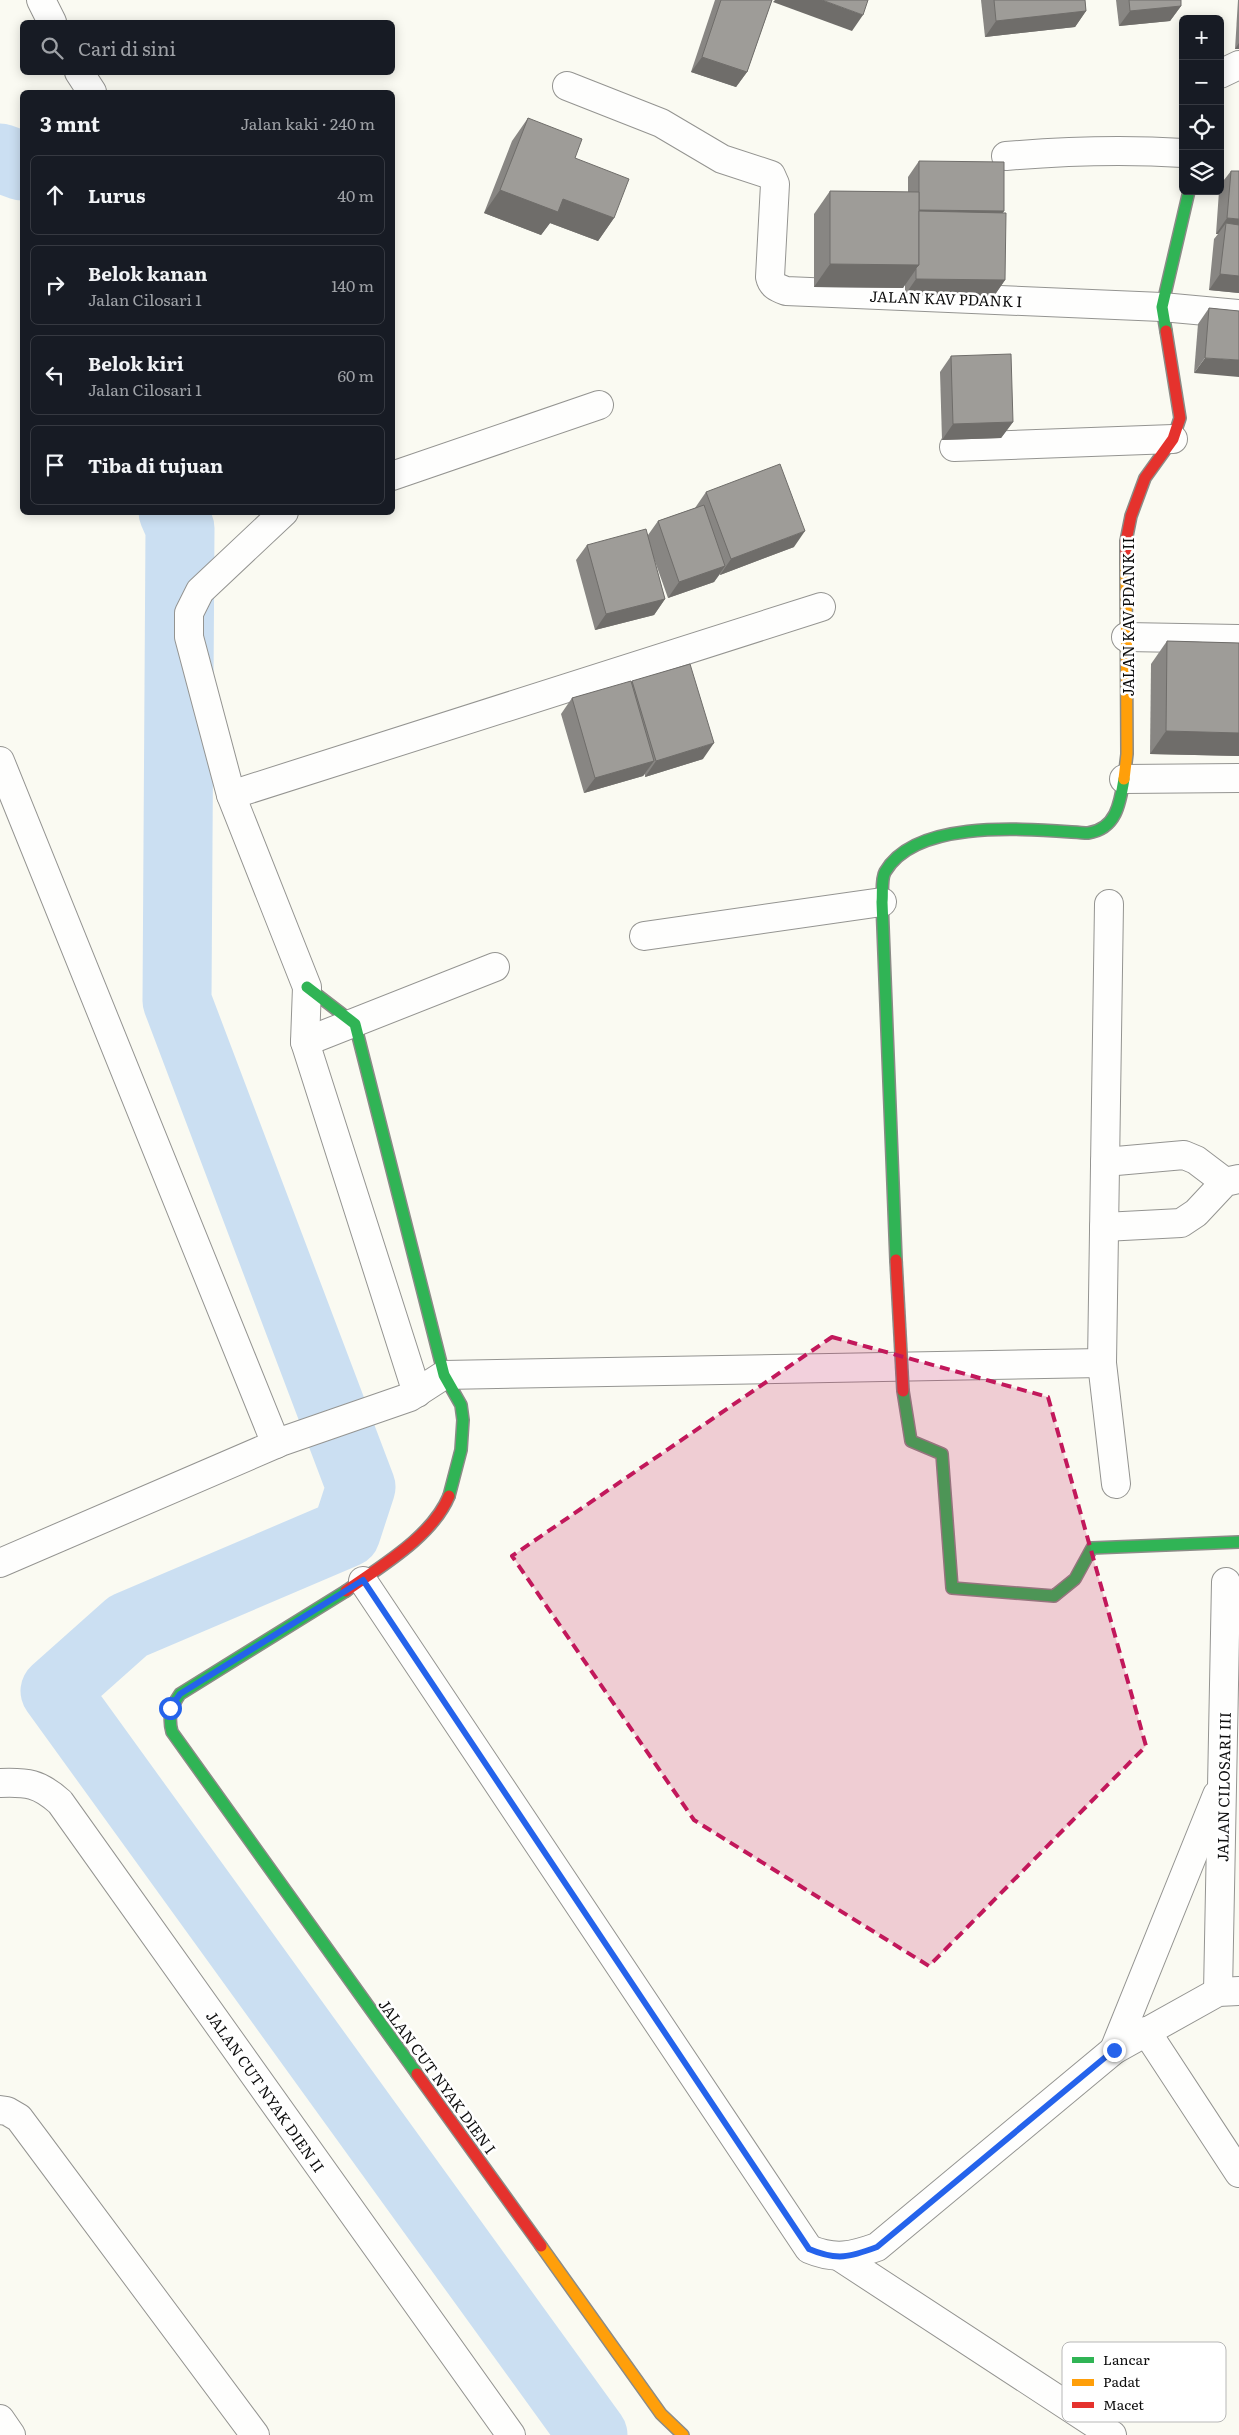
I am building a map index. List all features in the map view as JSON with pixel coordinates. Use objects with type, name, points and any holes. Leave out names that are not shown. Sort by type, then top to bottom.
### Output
[{"type":"street","points":[[41,0],[51,20]]},
{"type":"street","points":[[1224,72],[1239,65]]},
{"type":"street","points":[[81,75],[91,90]]},
{"type":"street","name":"JALAN KAV PDANK I","points":[[567,86],[661,123],[722,159],[771,175],[775,184],[770,277],[772,283],[777,288],[786,291],[1162,307],[1239,314]]},
{"type":"street","points":[[1006,156],[1073,150],[1179,153]]},
{"type":"street","name":"JALAN KAV PDANK II","points":[[882,902],[884,873],[901,856],[923,844],[962,832],[994,827],[1088,833],[1102,830],[1113,820],[1124,780],[1127,754],[1126,542],[1131,516],[1145,478],[1173,439],[1180,418],[1162,307],[1188,195]]},
{"type":"street","points":[[395,475],[599,406]]},
{"type":"street","points":[[954,447],[1173,439]]},
{"type":"street","points":[[281,515],[200,591],[189,613],[189,636],[232,795],[307,987],[304,1042],[414,1395]]},
{"type":"street","points":[[232,795],[821,607]]},
{"type":"street","points":[[1126,637],[1239,639]]},
{"type":"street","points":[[0,761],[280,1442]]},
{"type":"street","points":[[1124,780],[1239,778]]},
{"type":"street","points":[[644,936],[882,902],[903,1391],[911,1441],[942,1454],[952,1588],[1054,1596],[1075,1579],[1092,1548],[1239,1542]]},
{"type":"street","points":[[1109,904],[1102,1363],[1116,1484]]},
{"type":"street","points":[[304,1042],[355,1024],[496,967]]},
{"type":"street","points":[[307,987],[355,1024],[444,1375],[462,1408],[463,1434],[460,1458],[447,1502],[438,1519],[363,1580],[809,2249],[825,2256],[840,2258],[856,2255],[877,2247],[1114,2050],[1146,2031],[1229,1991]]},
{"type":"street","points":[[1104,1227],[1181,1223],[1196,1213],[1232,1180],[1196,1160],[1184,1156],[1105,1162]]},
{"type":"street","points":[[0,1563],[280,1442],[414,1395],[444,1375],[1102,1363]]},
{"type":"street","name":"JALAN CUT NYAK DIEN I","points":[[363,1580],[180,1694],[170,1708],[169,1721],[172,1732],[661,2414],[683,2435]]},
{"type":"street","name":"JALAN CILOSARI III","points":[[1226,1582],[1224,1777],[1229,1991]]},
{"type":"street","points":[[1114,2050],[1224,1777]]},
{"type":"street","name":"JALAN CUT NYAK DIEN II","points":[[0,1783],[25,1782],[46,1789],[60,1802],[511,2435]]},
{"type":"street","points":[[1146,2031],[1239,2173]]},
{"type":"street","points":[[0,2110],[7,2111],[19,2118],[255,2435]]},
{"type":"street","points":[[840,2258],[1062,2402]]},
{"type":"street","points":[[0,2419],[11,2435]]},
{"type":"street","points":[[1092,2422],[1112,2435]]},
{"type":"highlighted area","points":[[832,1337],[1048,1397],[1146,1746],[929,1966],[694,1820],[512,1556]]},
{"type":"building","points":[[721,0],[772,0],[747,72],[702,57]]},
{"type":"building","points":[[822,0],[868,0],[863,15]]},
{"type":"building","points":[[994,0],[1085,0],[1086,11],[996,21]]},
{"type":"building","points":[[1129,0],[1181,0],[1181,6],[1130,11]]},
{"type":"building","points":[[528,118],[582,139],[575,158],[629,179],[614,218],[563,199],[558,212],[500,190]]},
{"type":"building","points":[[919,161],[1004,162],[1004,211],[919,210]]},
{"type":"building","points":[[1231,171],[1239,171],[1239,219],[1227,218]]},
{"type":"building","points":[[830,191],[919,192],[919,265],[830,264]]},
{"type":"building","points":[[919,211],[1006,213],[1005,280],[916,279],[916,268],[919,265]]},
{"type":"building","points":[[1226,223],[1239,225],[1239,276],[1220,274]]},
{"type":"building","points":[[1209,308],[1239,311],[1239,360],[1205,358]]},
{"type":"building","points":[[1011,354],[1013,422],[953,424],[951,356]]},
{"type":"building","points":[[780,464],[805,531],[731,559],[706,492]]},
{"type":"building","points":[[704,505],[725,566],[679,582],[658,521]]},
{"type":"building","points":[[646,529],[665,599],[606,614],[587,545]]},
{"type":"building","points":[[1167,641],[1239,643],[1239,733],[1166,731]]},
{"type":"building","points":[[690,664],[714,743],[656,761],[632,681]]},
{"type":"building","points":[[631,681],[654,761],[595,778],[572,698]]},
{"type":"waterway","points":[[0,158],[20,165]]},
{"type":"waterway","points":[[174,515],[180,528],[177,1001],[361,1487],[346,1533],[128,1626],[55,1691],[593,2435]]},
{"type":"traffic: fast","points":[[1166,331],[1162,307],[1188,195]]},
{"type":"traffic: fast","points":[[896,1260],[882,902],[885,872],[901,854],[923,842],[949,834],[1009,829],[1088,833],[1097,831],[1111,821],[1115,814],[1121,797],[1124,779]]},
{"type":"traffic: fast","points":[[307,987],[355,1024],[444,1375],[461,1405],[463,1420],[461,1450],[449,1496]]},
{"type":"traffic: fast","points":[[903,1391],[911,1441],[942,1454],[952,1588],[1054,1596],[1075,1579],[1092,1548],[1239,1542]]},
{"type":"traffic: fast","points":[[346,1591],[180,1694],[174,1703],[170,1722],[172,1732],[417,2074]]},
{"type":"traffic: slow","points":[[1124,779],[1127,754],[1126,561]]},
{"type":"traffic: slow","points":[[541,2246],[661,2414],[683,2435]]},
{"type":"traffic: jam","points":[[1126,561],[1126,541],[1131,516],[1145,478],[1173,439],[1180,418],[1166,331]]},
{"type":"traffic: jam","points":[[896,1260],[903,1391]]},
{"type":"traffic: jam","points":[[346,1591],[404,1550],[431,1525],[449,1496]]},
{"type":"traffic: jam","points":[[417,2074],[541,2246]]},
{"type":"route","points":[[170,1708],[180,1694],[363,1580],[809,2249],[825,2256],[840,2258],[856,2255],[877,2247],[1114,2050]]}]
